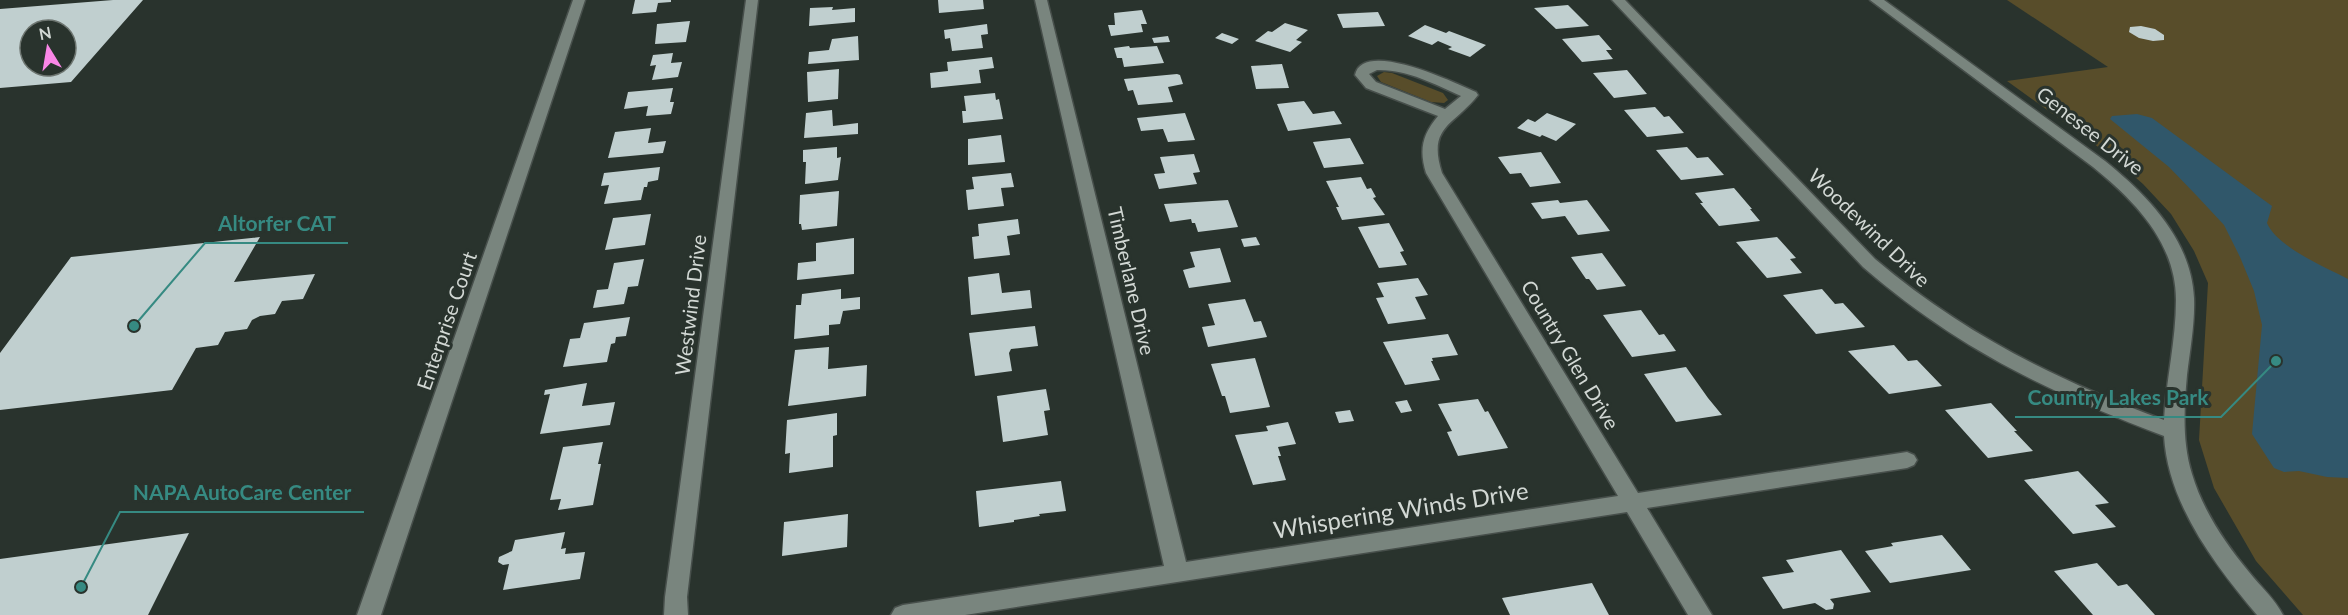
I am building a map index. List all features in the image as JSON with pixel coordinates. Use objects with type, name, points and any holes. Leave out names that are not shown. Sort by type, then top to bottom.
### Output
[{"type":"street","name":"Enterprise Court","points":[[369,615],[579,0]]},
{"type":"street","name":"Westwind Drive","points":[[676,615],[676,597],[752,0]]},
{"type":"street","name":"Timberlane Drive","points":[[1041,0],[1177,573]]},
{"type":"street","name":"Woodewind Drive","points":[[1618,0],[1869,263],[1901,293],[1951,328],[2028,372],[2103,405],[2174,432]]},
{"type":"street","name":"Genesee Drive","points":[[1875,0],[2100,164],[2154,217],[2165,234],[2179,266],[2185,298],[2174,408],[2174,432],[2180,464],[2199,515],[2227,560],[2271,615]]},
{"type":"street","name":"Country Glen Drive","points":[[1447,115],[1371,85],[1362,75],[1363,70],[1380,65],[1397,66],[1471,95],[1434,129],[1428,149],[1434,173],[1700,615]]},
{"type":"street","name":"Whispering Winds Drive","points":[[903,615],[1908,460]]},
{"type":"shaded area","points":[[2007,0],[2348,0],[2348,615],[2303,615],[2256,561],[2214,488],[2199,440],[2208,283],[2194,251],[2171,214],[2143,184],[2112,157],[2007,81],[2108,67]]},
{"type":"shaded area","points":[[1384,72],[1443,93],[1448,100],[1444,103],[1431,102],[1381,82],[1377,76]]},
{"type":"water","points":[[2137,114],[2152,118],[2272,206],[2267,223],[2272,232],[2291,248],[2348,279],[2348,478],[2327,477],[2299,471],[2284,472],[2274,468],[2252,434],[2262,325],[2254,291],[2224,225],[2169,167],[2110,119],[2112,116]]},
{"type":"building","points":[[113,0],[143,0],[78,74],[78,18],[18,18],[18,78],[75,78],[71,82],[0,88],[0,9]]},
{"type":"building","points":[[635,0],[671,0],[671,2],[658,3],[656,12],[632,14]]},
{"type":"building","points":[[938,0],[983,0],[984,9],[939,13]]},
{"type":"building","points":[[1568,5],[1589,26],[1556,29],[1534,8]]},
{"type":"building","points":[[833,7],[832,10],[855,8],[855,22],[809,26],[810,8]]},
{"type":"building","points":[[1142,10],[1147,24],[1141,24],[1143,32],[1111,36],[1108,25],[1115,25],[1114,13]]},
{"type":"building","points":[[1378,12],[1385,26],[1343,28],[1337,14]]},
{"type":"building","points":[[690,21],[686,42],[655,44],[657,24]]},
{"type":"building","points":[[1285,23],[1308,30],[1296,40],[1302,42],[1290,52],[1255,41],[1268,31],[1272,32]]},
{"type":"building","points":[[987,24],[988,34],[981,35],[983,48],[952,51],[950,38],[945,39],[944,30]]},
{"type":"building","points":[[1425,25],[1486,45],[1470,57],[1448,49],[1452,47],[1438,41],[1432,45],[1408,36]]},
{"type":"building","points":[[2141,26],[2155,29],[2164,35],[2164,40],[2153,41],[2139,38],[2129,32],[2130,27]]},
{"type":"building","points":[[1222,33],[1239,39],[1232,44],[1215,38]]},
{"type":"building","points":[[1599,35],[1612,50],[1606,50],[1613,59],[1582,62],[1562,39]]},
{"type":"building","points":[[858,36],[859,60],[808,64],[809,52],[829,50],[832,39]]},
{"type":"building","points":[[1168,36],[1170,42],[1154,43],[1152,38]]},
{"type":"building","points":[[1129,46],[1130,48],[1157,46],[1164,63],[1124,67],[1122,58],[1117,58],[1114,48]]},
{"type":"building","points":[[673,53],[671,63],[682,62],[678,77],[652,80],[656,65],[650,66],[653,55]]},
{"type":"building","points":[[992,57],[994,68],[979,70],[981,83],[931,88],[930,73],[948,71],[947,62]]},
{"type":"building","points":[[1282,64],[1289,88],[1256,89],[1251,66]]},
{"type":"building","points":[[839,69],[838,99],[808,102],[807,72]]},
{"type":"building","points":[[1627,70],[1647,94],[1614,98],[1593,73]]},
{"type":"building","points":[[1180,75],[1183,84],[1168,87],[1173,102],[1138,105],[1133,90],[1128,91],[1124,79]]},
{"type":"building","points":[[673,88],[670,102],[674,102],[671,114],[646,116],[648,106],[624,109],[628,92]]},
{"type":"building","points":[[995,93],[996,100],[999,99],[1003,119],[963,123],[962,111],[966,111],[964,96]]},
{"type":"building","points":[[1304,101],[1313,114],[1334,111],[1342,124],[1288,131],[1277,104]]},
{"type":"building","points":[[1655,107],[1664,117],[1669,116],[1684,133],[1647,137],[1624,110]]},
{"type":"building","points":[[832,110],[833,126],[858,123],[858,134],[804,138],[806,113]]},
{"type":"building","points":[[1185,113],[1195,140],[1168,142],[1163,129],[1141,131],[1137,118]]},
{"type":"building","points":[[1547,113],[1576,124],[1556,141],[1517,128],[1528,119],[1535,122]]},
{"type":"building","points":[[651,128],[648,143],[666,141],[663,153],[608,158],[615,132]]},
{"type":"building","points":[[1001,135],[1005,162],[968,165],[968,139]]},
{"type":"building","points":[[1350,138],[1364,164],[1324,168],[1313,142]]},
{"type":"building","points":[[837,147],[837,158],[841,157],[838,180],[805,184],[806,162],[803,162],[803,150]]},
{"type":"building","points":[[1687,147],[1697,158],[1708,157],[1724,175],[1681,180],[1656,150]]},
{"type":"building","points":[[1541,152],[1561,183],[1530,187],[1521,173],[1510,174],[1498,157]]},
{"type":"building","points":[[1194,154],[1200,172],[1193,173],[1197,184],[1159,189],[1154,174],[1165,173],[1160,157]]},
{"type":"building","points":[[660,167],[658,180],[648,182],[647,187],[644,187],[641,200],[604,204],[609,185],[601,186],[604,173]]},
{"type":"building","points":[[1011,173],[1014,187],[1001,188],[1004,206],[968,210],[966,190],[974,189],[972,177]]},
{"type":"building","points":[[1361,177],[1367,189],[1371,188],[1376,197],[1373,198],[1385,215],[1342,220],[1336,207],[1339,207],[1326,181]]},
{"type":"building","points":[[1734,188],[1760,221],[1719,226],[1700,203],[1703,203],[1695,193]]},
{"type":"building","points":[[839,191],[837,226],[802,230],[799,224],[800,195]]},
{"type":"building","points":[[1228,200],[1238,227],[1198,232],[1191,219],[1170,222],[1164,204]]},
{"type":"building","points":[[1558,200],[1560,203],[1587,200],[1610,231],[1578,235],[1565,216],[1542,219],[1531,203]]},
{"type":"building","points":[[651,214],[645,245],[605,250],[613,218]]},
{"type":"building","points":[[1018,219],[1020,234],[1007,236],[1010,255],[974,259],[972,237],[979,236],[978,224]]},
{"type":"building","points":[[1389,223],[1404,251],[1400,252],[1407,265],[1379,268],[1358,227]]},
{"type":"building","points":[[260,237],[234,282],[315,274],[303,299],[282,301],[275,314],[260,316],[252,320],[247,329],[225,332],[218,345],[196,348],[172,390],[0,410],[0,353],[71,257]]},
{"type":"building","points":[[1256,237],[1260,245],[1244,247],[1241,239]]},
{"type":"building","points":[[1777,237],[1796,258],[1790,259],[1802,273],[1767,278],[1736,242]]},
{"type":"building","points":[[854,238],[854,274],[797,280],[798,263],[816,261],[816,243]]},
{"type":"building","points":[[1220,248],[1231,282],[1189,288],[1183,270],[1195,267],[1190,252]]},
{"type":"building","points":[[1602,253],[1626,286],[1597,290],[1589,279],[1586,279],[1571,257]]},
{"type":"building","points":[[644,259],[638,286],[628,287],[624,304],[593,308],[597,290],[608,289],[614,263]]},
{"type":"building","points":[[999,273],[1002,293],[1030,290],[1032,308],[971,315],[968,277]]},
{"type":"building","points":[[1418,278],[1428,295],[1415,297],[1426,319],[1388,324],[1376,298],[1384,297],[1377,283]]},
{"type":"building","points":[[841,289],[841,299],[860,297],[860,309],[843,311],[840,324],[829,325],[829,335],[794,339],[796,305],[801,305],[802,294]]},
{"type":"building","points":[[1822,289],[1835,304],[1843,303],[1865,327],[1816,334],[1783,295]]},
{"type":"building","points":[[1245,299],[1254,322],[1261,321],[1267,337],[1208,347],[1202,327],[1215,325],[1208,304]]},
{"type":"building","points":[[1641,310],[1659,335],[1664,334],[1676,351],[1632,357],[1603,315]]},
{"type":"building","points":[[630,317],[626,336],[616,337],[615,343],[611,344],[607,362],[563,367],[570,339],[580,338],[584,323]]},
{"type":"building","points":[[1035,326],[1038,346],[1011,349],[1009,353],[1012,371],[975,376],[969,333]]},
{"type":"building","points":[[1448,334],[1458,355],[1432,358],[1433,361],[1431,361],[1440,380],[1405,385],[1383,342]]},
{"type":"building","points":[[1894,345],[1908,361],[1917,360],[1942,386],[1889,394],[1848,351]]},
{"type":"building","points":[[829,347],[828,369],[867,365],[866,396],[788,406],[795,350]]},
{"type":"building","points":[[1255,358],[1270,407],[1230,413],[1211,364]]},
{"type":"building","points":[[1686,367],[1722,415],[1676,422],[1644,374]]},
{"type":"building","points":[[587,383],[582,406],[615,402],[610,425],[540,434],[550,394],[544,395],[545,390]]},
{"type":"building","points":[[1046,389],[1050,410],[1044,411],[1048,435],[1003,442],[997,396]]},
{"type":"building","points":[[1478,399],[1485,412],[1488,411],[1508,448],[1458,456],[1447,432],[1452,431],[1438,404]]},
{"type":"building","points":[[1407,400],[1412,411],[1401,413],[1395,402]]},
{"type":"building","points":[[1991,403],[2033,451],[1988,458],[1945,410]]},
{"type":"building","points":[[1350,410],[1354,421],[1339,423],[1335,412]]},
{"type":"building","points":[[837,413],[837,435],[833,436],[833,467],[789,473],[790,453],[785,454],[787,420]]},
{"type":"building","points":[[1288,422],[1296,444],[1278,447],[1281,456],[1278,456],[1286,480],[1253,485],[1235,435],[1268,431],[1266,426]]},
{"type":"building","points":[[603,442],[593,505],[558,510],[561,499],[550,500],[563,447]]},
{"type":"building","points":[[2078,471],[2109,503],[2095,505],[2116,527],[2073,534],[2024,480]]},
{"type":"building","points":[[1061,481],[1066,511],[1039,514],[1040,516],[1014,520],[1014,522],[979,527],[976,491]]},
{"type":"building","points":[[848,514],[847,547],[782,556],[784,522]]},
{"type":"building","points":[[565,532],[561,549],[566,548],[565,554],[585,552],[580,579],[503,590],[509,564],[503,565],[498,562],[499,557],[512,551],[515,540]]},
{"type":"building","points":[[189,533],[148,615],[0,615],[0,559]]},
{"type":"building","points":[[1942,535],[1971,570],[1890,583],[1865,551],[1893,546],[1891,543]]},
{"type":"building","points":[[1841,550],[1871,592],[1830,599],[1834,604],[1833,609],[1826,610],[1815,603],[1783,609],[1762,577],[1794,572],[1786,560]]},
{"type":"building","points":[[2097,563],[2118,586],[2127,584],[2155,615],[2093,615],[2054,571]]},
{"type":"building","points":[[1592,583],[1609,615],[1510,615],[1502,598]]},
{"type":"place","name":"Altorfer CAT","points":[[134,326]]},
{"type":"place","name":"Country Lakes Park","points":[[2276,361]]},
{"type":"place","name":"NAPA AutoCare Center","points":[[81,587]]}]
